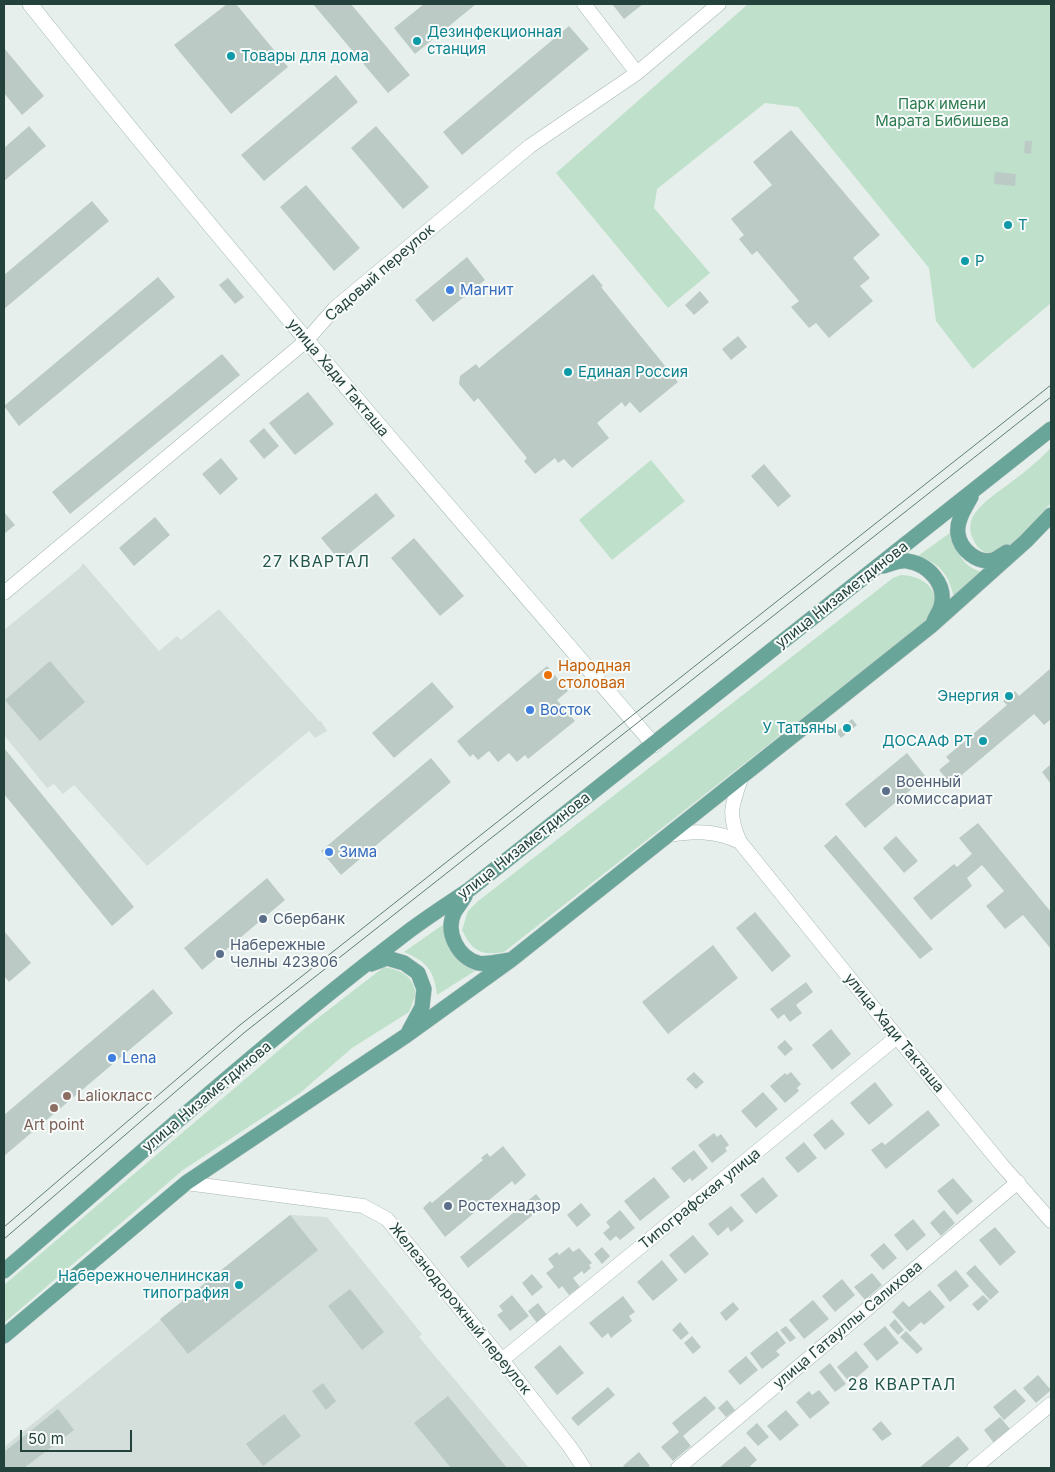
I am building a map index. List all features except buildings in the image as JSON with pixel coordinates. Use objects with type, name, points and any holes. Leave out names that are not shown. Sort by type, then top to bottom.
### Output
[{"type":"main road","name":"улица Хади Такташа","points":[[30,4],[306,341],[654,745]]},
{"type":"main road","name":"улица Низаметдинова","points":[[4,1271],[262,1050],[364,966],[406,933],[470,889],[654,745],[1051,428]]},
{"type":"main road","points":[[976,489],[960,516],[958,534],[964,549],[976,558],[992,560],[1026,541]]},
{"type":"main road","points":[[4,1336],[186,1183],[407,1035],[511,960],[931,626],[1026,541],[1051,515]]},
{"type":"main road","points":[[877,568],[905,560],[919,564],[932,573],[941,587],[941,606],[931,626]]},
{"type":"main road","points":[[470,889],[453,914],[451,930],[454,945],[479,964],[511,960]]},
{"type":"main road","points":[[364,966],[387,958],[404,963],[418,973],[424,989],[422,1007],[407,1035]]},
{"type":"street","points":[[584,4],[637,72]]},
{"type":"street","name":"Садовый переулок","points":[[4,593],[306,341],[336,308],[530,146],[637,72],[719,4]]},
{"type":"street","points":[[740,842],[733,827],[731,810],[742,776]]},
{"type":"street","points":[[668,835],[707,831],[727,836],[740,842]]},
{"type":"street","name":"улица Хади Такташа","points":[[740,842],[897,1037],[1051,1221]]},
{"type":"street","name":"Типографская улица","points":[[502,1360],[897,1037]]},
{"type":"street","name":"улица Гатауллы Салихова","points":[[678,1468],[1018,1182]]},
{"type":"street","name":"Железнодорожный переулок","points":[[186,1183],[363,1206],[387,1219],[502,1360],[570,1447],[584,1468]]},
{"type":"street","points":[[974,1468],[1051,1404]]},
{"type":"shaded area","points":[[83,563],[159,651],[177,636],[181,640],[219,609],[321,721],[327,731],[315,738],[309,731],[147,866],[74,785],[63,794],[54,784],[47,788],[4,735],[4,630],[80,568]]},
{"type":"shaded area","points":[[290,1215],[327,1217],[422,1334],[419,1337],[529,1468],[4,1468],[4,1447]]},
{"type":"green space","name":"Парк имени Марата Бибишева","points":[[748,4],[1051,4],[1051,303],[973,369],[936,321],[929,268],[798,107],[765,103],[657,189],[654,208],[710,273],[668,308],[556,173]]},
{"type":"green space","points":[[1051,448],[1051,503],[1025,532],[1013,542],[1001,550],[990,553],[981,550],[973,539],[970,526],[975,513]]},
{"type":"green space","points":[[651,460],[685,501],[612,560],[579,520]]},
{"type":"green space","points":[[951,532],[961,557],[969,566],[982,572],[954,598],[950,583],[943,571],[933,563],[918,556]]},
{"type":"green space","points":[[901,575],[914,577],[930,587],[935,599],[932,612],[926,621],[504,952],[483,952],[470,943],[462,930],[468,911],[477,902],[893,578]]},
{"type":"green space","points":[[444,924],[445,940],[448,946],[456,958],[475,971],[437,995],[434,979],[428,968],[418,959],[404,952]]},
{"type":"green space","points":[[384,967],[401,972],[412,982],[416,994],[409,1012],[352,1048],[300,1093],[183,1170],[4,1323],[4,1285],[305,1028]]},
{"type":"tram line","points":[[4,1227],[240,1025],[1051,385]]},
{"type":"tram line","points":[[4,1239],[245,1032],[1051,397]]},
{"type":"place","name":"Дезинфекционная станция","points":[[417,41]]},
{"type":"place","name":"Товары для дома","points":[[231,56]]},
{"type":"place","name":"Т","points":[[1008,225]]},
{"type":"place","name":"Р","points":[[965,261]]},
{"type":"place","name":"Магнит","points":[[450,290]]},
{"type":"place","name":"Единая Россия","points":[[568,372]]},
{"type":"place","name":"Народная столовая","points":[[548,675]]},
{"type":"place","name":"Энергия","points":[[1009,696]]},
{"type":"place","name":"Восток","points":[[530,710]]},
{"type":"place","name":"У Татьяны","points":[[847,728]]},
{"type":"place","name":"ДОСААФ РТ","points":[[983,741]]},
{"type":"place","name":"Военный комиссариат","points":[[886,791]]},
{"type":"place","name":"Зима","points":[[329,852]]},
{"type":"place","name":"Сбербанк","points":[[263,919]]},
{"type":"place","name":"Набережные Челны 423806","points":[[220,954]]},
{"type":"place","name":"Lena","points":[[112,1058]]},
{"type":"place","name":"Lalioкласс","points":[[67,1096]]},
{"type":"place","name":"Art point","points":[[54,1108]]},
{"type":"place","name":"Ростехнадзор","points":[[448,1206]]},
{"type":"place","name":"Набережночелнинская типография","points":[[239,1285]]},
{"type":"district","name":"27 КВАРТАЛ","points":[[316,562]]},
{"type":"district","name":"28 КВАРТАЛ","points":[[902,1385]]}]
